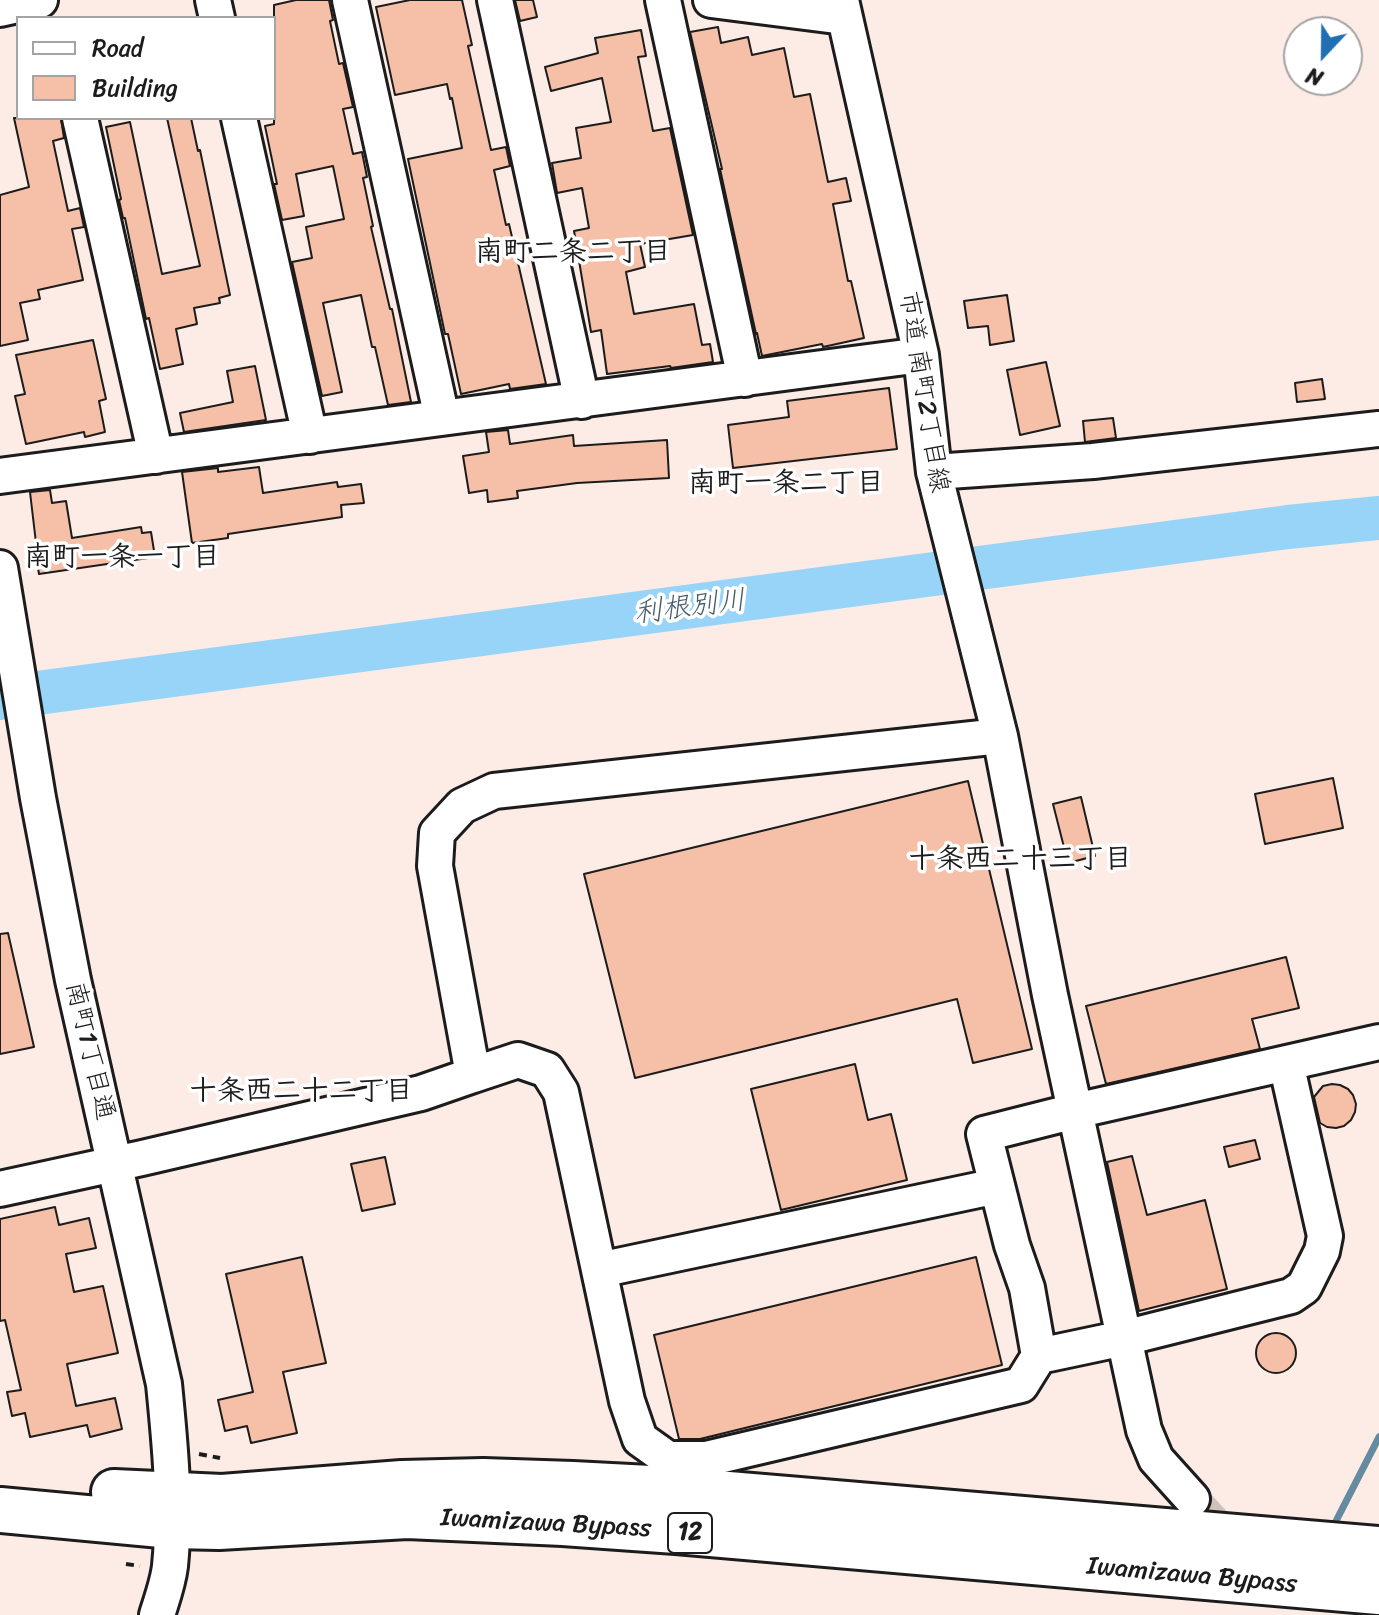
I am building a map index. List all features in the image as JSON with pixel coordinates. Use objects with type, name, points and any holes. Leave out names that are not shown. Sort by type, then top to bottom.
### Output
[{"type":"highway","name":"Iwamizawa Bypass","points":[[0,1510],[172,1510],[222,1497],[483,1481],[669,1489],[1379,1549]]},
{"type":"highway","name":"Iwamizawa Bypass","points":[[0,1483],[172,1510],[219,1527],[407,1516],[563,1523],[1379,1592]]},
{"type":"street","points":[[0,9],[40,0]]},
{"type":"street","points":[[350,0],[442,418]]},
{"type":"street","points":[[495,0],[582,401]]},
{"type":"street","points":[[663,0],[745,379]]},
{"type":"street","points":[[711,0],[842,8]]},
{"type":"street","name":"市道 南町2丁目線","points":[[842,8],[921,355],[936,480],[1000,736],[1050,995],[1144,1430],[1156,1459],[1192,1499]]},
{"type":"street","points":[[80,120],[156,456]]},
{"type":"street","points":[[239,120],[310,436]]},
{"type":"street","points":[[0,476],[921,355]]},
{"type":"street","points":[[936,480],[1379,429]]},
{"type":"street","name":"南町1丁目通","points":[[0,568],[38,798],[73,980],[164,1384],[171,1448],[172,1510],[170,1569],[157,1615]]},
{"type":"street","points":[[473,1075],[435,866],[437,833],[462,806],[494,791],[1000,736]]},
{"type":"street","points":[[0,1189],[421,1093],[518,1060],[547,1070],[561,1092],[627,1401],[640,1439],[668,1459],[706,1459],[1021,1385],[1039,1356],[1027,1288],[1012,1245],[984,1134],[1379,1042]]},
{"type":"street","points":[[1039,1356],[1291,1296],[1304,1287],[1322,1251],[1325,1236],[1286,1063]]},
{"type":"street","points":[[599,1270],[997,1186]]},
{"type":"building","points":[[296,0],[329,0],[339,64],[343,63],[353,107],[343,109],[353,154],[362,152],[371,227],[411,402],[388,405],[361,295],[323,303],[342,392],[322,396],[292,262],[312,258],[306,227],[344,219],[333,166],[296,174],[304,216],[282,220],[265,126],[274,124],[276,120],[274,5]]},
{"type":"building","points":[[410,0],[462,0],[472,45],[468,46],[491,150],[506,147],[510,166],[494,170],[546,384],[510,389],[509,384],[461,394],[448,334],[445,334],[408,159],[462,148],[452,98],[447,84],[395,95],[376,7]]},
{"type":"building","points":[[515,0],[533,0],[537,17],[520,21]]},
{"type":"building","points":[[718,27],[721,43],[748,37],[752,55],[784,48],[794,97],[810,94],[828,182],[846,178],[851,201],[833,204],[848,281],[851,281],[864,338],[762,356],[690,32]]},
{"type":"building","points":[[641,30],[646,56],[638,57],[653,131],[670,128],[693,235],[640,244],[645,267],[626,272],[634,314],[694,304],[702,345],[710,344],[713,362],[607,374],[601,330],[591,332],[574,231],[589,228],[582,188],[557,193],[552,163],[581,158],[576,128],[611,122],[602,78],[551,91],[545,67],[598,53],[595,38]]},
{"type":"building","points":[[14,118],[61,120],[64,138],[53,141],[68,211],[80,208],[84,227],[72,229],[83,280],[38,290],[40,299],[20,303],[28,340],[0,346],[0,195],[29,187]]},
{"type":"building","points":[[167,120],[191,120],[230,295],[219,298],[220,303],[194,308],[197,324],[176,329],[183,364],[160,369],[123,218],[106,127],[130,122],[162,274],[200,266]]},
{"type":"building","points":[[1007,295],[1014,341],[990,345],[988,326],[968,328],[964,301]]},
{"type":"building","points":[[93,340],[106,399],[99,401],[105,432],[85,437],[84,432],[26,444],[15,396],[25,394],[16,355]]},
{"type":"building","points":[[1046,362],[1060,426],[1020,435],[1007,370]]},
{"type":"building","points":[[255,366],[266,420],[184,432],[180,413],[233,402],[227,371]]},
{"type":"building","points":[[1322,379],[1325,399],[1297,402],[1295,383]]},
{"type":"building","points":[[889,388],[897,449],[733,468],[728,425],[789,417],[787,401]]},
{"type":"building","points":[[1113,418],[1116,438],[1085,442],[1083,421]]},
{"type":"building","points":[[508,430],[510,444],[573,435],[574,446],[667,440],[669,478],[577,483],[517,491],[518,498],[488,502],[487,490],[469,493],[463,456],[489,452],[486,432]]},
{"type":"building","points":[[259,467],[263,493],[337,482],[338,487],[361,484],[364,503],[341,505],[342,517],[228,534],[228,538],[192,543],[182,472]]},
{"type":"building","points":[[50,490],[52,503],[66,501],[72,538],[141,527],[142,533],[151,532],[155,557],[39,574],[30,492]]},
{"type":"building","points":[[1333,778],[1343,828],[1265,844],[1255,794]]},
{"type":"building","points":[[968,781],[1032,1049],[973,1063],[957,999],[635,1078],[584,874]]},
{"type":"building","points":[[1081,797],[1095,856],[1068,863],[1053,804]]},
{"type":"building","points":[[8,933],[34,1047],[0,1054],[0,934]]},
{"type":"building","points":[[1286,957],[1299,1008],[1252,1019],[1260,1049],[1106,1084],[1086,1006]]},
{"type":"building","points":[[855,1064],[868,1120],[891,1114],[907,1180],[781,1210],[751,1089]]},
{"type":"building","points":[[1332,1084],[1348,1089],[1356,1104],[1351,1120],[1336,1128],[1320,1123],[1314,1097],[1323,1086]]},
{"type":"building","points":[[1255,1140],[1260,1159],[1229,1167],[1224,1147]]},
{"type":"building","points":[[1132,1156],[1147,1215],[1205,1200],[1227,1289],[1139,1311],[1107,1162]]},
{"type":"building","points":[[385,1157],[395,1204],[362,1211],[351,1164]]},
{"type":"building","points":[[55,1207],[59,1225],[89,1218],[96,1248],[66,1254],[74,1292],[103,1286],[118,1353],[67,1364],[76,1406],[115,1398],[122,1429],[90,1437],[87,1425],[30,1437],[25,1413],[12,1416],[7,1392],[21,1390],[5,1320],[0,1321],[0,1219]]},
{"type":"building","points":[[302,1257],[326,1363],[283,1372],[297,1433],[251,1443],[247,1426],[225,1431],[218,1400],[253,1392],[226,1274]]},
{"type":"building","points":[[976,1257],[1002,1365],[700,1439],[679,1439],[654,1335]]},
{"type":"building","points":[[1276,1333],[1290,1339],[1296,1353],[1290,1367],[1276,1373],[1262,1367],[1256,1353],[1262,1339]]},
{"type":"waterway","name":"利根別川","points":[[0,698],[1288,527],[1379,518]]},
{"type":"waterway","points":[[1335,1523],[1379,1437]]},
{"type":"tunnel","points":[[1192,1499],[1267,1579],[1276,1598],[1270,1615]]},
{"type":"district","name":"南町二条二丁目","points":[[573,253]]},
{"type":"district","name":"南町一条二丁目","points":[[786,484]]},
{"type":"district","name":"南町一条一丁目","points":[[122,558]]},
{"type":"district","name":"十条西二十三丁目","points":[[1020,860]]},
{"type":"district","name":"十条西二十二丁目","points":[[301,1092]]}]
